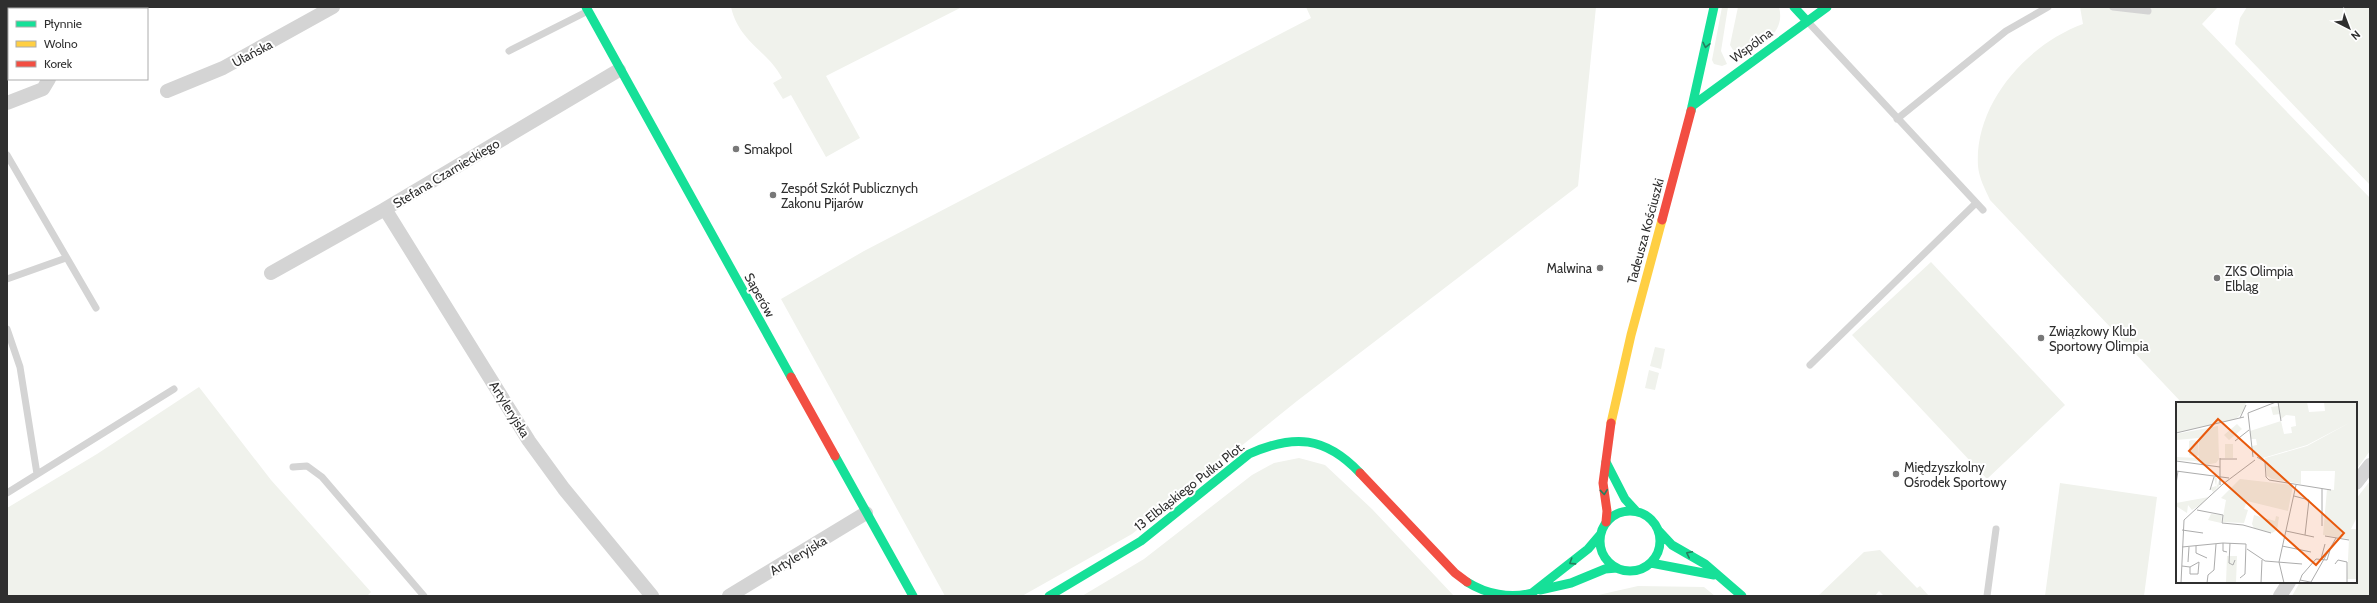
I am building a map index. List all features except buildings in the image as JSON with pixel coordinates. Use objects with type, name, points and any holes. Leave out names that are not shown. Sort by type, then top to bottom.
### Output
[{"type":"street","name":"Ułańska","points":[[167,91],[223,68],[333,7]]},
{"type":"street","name":"Tadeusza Kościuszki","points":[[1606,522],[1603,483],[1610,426],[1631,335],[1692,106],[1714,7]]},
{"type":"street","points":[[1794,7],[1807,21]]},
{"type":"street","name":"Wspólna","points":[[1692,106],[1827,7]]},
{"type":"street","name":"Saperów","points":[[587,9],[619,70],[913,596]]},
{"type":"street","name":"Stefana Czarnieckiego","points":[[271,273],[385,209],[619,70]]},
{"type":"street","points":[[7,102],[43,89],[48,80]]},
{"type":"street","name":"Artyleryjska","points":[[385,209],[530,441],[564,489],[652,596]]},
{"type":"street","name":"13 Elbląskiego Pułku Plot.","points":[[1049,596],[1141,541],[1249,454],[1269,444],[1294,439],[1312,441],[1329,447],[1351,463],[1444,562],[1469,585],[1489,592],[1523,596],[1538,590],[1561,586],[1605,569],[1616,568]]},
{"type":"street","points":[[1606,462],[1625,499],[1636,511],[1650,518],[1659,531],[1672,545],[1694,556],[1742,596]]},
{"type":"street","points":[[2357,482],[2370,465]]},
{"type":"street","points":[[1636,511],[1620,512],[1606,522],[1600,535],[1601,551],[1605,558],[1616,568],[1631,572],[1639,570],[1651,563],[1660,548],[1659,531]]},
{"type":"street","name":"Artyleryjska","points":[[729,596],[866,513]]},
{"type":"street","name":"13 Elbląskiego Pułku Plot.","points":[[1538,590],[1564,567],[1588,551],[1600,535]]},
{"type":"street","points":[[1651,563],[1664,564],[1720,577]]},
{"type":"street","points":[[2280,596],[2288,583]]},
{"type":"lane","points":[[1897,119],[2006,31],[2048,7]]},
{"type":"lane","points":[[2113,7],[2148,12]]},
{"type":"lane","points":[[508,51],[587,9]]},
{"type":"lane","points":[[1807,21],[1983,210]]},
{"type":"lane","points":[[7,155],[96,308]]},
{"type":"lane","points":[[1810,365],[1976,203]]},
{"type":"lane","points":[[7,279],[66,258]]},
{"type":"lane","points":[[7,329],[20,368],[37,474]]},
{"type":"lane","points":[[7,493],[174,389]]},
{"type":"lane","points":[[293,467],[307,466],[322,477],[424,596]]},
{"type":"lane","points":[[1987,596],[1996,529]]},
{"type":"shaded area","points":[[731,7],[962,7],[826,76],[860,138],[826,157],[791,95],[783,99],[773,83],[782,78],[776,68],[740,29]]},
{"type":"shaded area","points":[[1306,7],[1596,7],[1578,186],[1297,401],[1132,534],[1022,596],[945,596],[781,299],[864,251],[1311,18]]},
{"type":"shaded area","points":[[1722,7],[1728,7],[1721,51],[1727,64],[1722,66],[1714,64],[1712,60]]},
{"type":"shaded area","points":[[1738,7],[1779,7],[1780,16],[1779,24],[1770,37],[1757,47],[1742,55],[1739,51],[1733,50],[1730,45]]},
{"type":"shaded area","name":"ZKS Olimpia Elbląg","points":[[2080,7],[2218,7],[2202,24],[2370,198],[2370,451],[2357,469],[2357,402],[2181,402],[1990,200],[1981,179],[1978,166],[1979,143],[1985,120],[1995,99],[2008,79],[2025,61],[2043,46],[2063,33],[2083,24]]},
{"type":"shaded area","points":[[2247,7],[2370,7],[2370,185],[2235,44],[2240,18]]},
{"type":"shaded area","points":[[1931,262],[2065,405],[1987,479],[1852,335]]},
{"type":"shaded area","points":[[1655,347],[1665,349],[1661,369],[1650,366]]},
{"type":"shaded area","points":[[1649,370],[1659,373],[1655,390],[1645,388]]},
{"type":"shaded area","points":[[199,387],[271,480],[371,592],[367,596],[7,596],[7,508],[97,454]]},
{"type":"shaded area","points":[[1299,458],[1325,465],[1372,509],[1454,596],[1082,596],[1144,559],[1252,475],[1274,463]]},
{"type":"shaded area","points":[[2370,481],[2370,596],[2292,596],[2299,583],[2357,583],[2357,498]]},
{"type":"shaded area","points":[[2060,483],[2157,497],[2144,596],[2045,596]]},
{"type":"shaded area","points":[[1880,550],[1917,588],[1920,586],[1929,596],[1884,596],[1879,591],[1875,596],[1818,596],[1864,552]]},
{"type":"shaded area","points":[[1638,586],[1704,587],[1715,596],[1594,596]]},
{"type":"traffic: fast","points":[[586,7],[791,377]]},
{"type":"traffic: fast","points":[[1691,111],[1714,7]]},
{"type":"traffic: fast","points":[[1794,7],[1807,21]]},
{"type":"traffic: fast","points":[[1692,106],[1827,7]]},
{"type":"traffic: fast","points":[[1049,596],[1141,541],[1249,454],[1280,443],[1295,441],[1308,442],[1321,445],[1334,452],[1360,473]]},
{"type":"traffic: fast","points":[[835,456],[913,596]]},
{"type":"traffic: fast","points":[[1606,462],[1625,499],[1636,511]]},
{"type":"traffic: fast","points":[[1624,511],[1636,511],[1647,516],[1655,524],[1660,535],[1660,541],[1658,553],[1647,566],[1636,571],[1624,571],[1613,566],[1605,558],[1600,547],[1600,535],[1605,524],[1613,516],[1624,511]]},
{"type":"traffic: fast","points":[[1659,531],[1672,545],[1705,564],[1742,596]]},
{"type":"traffic: fast","points":[[1467,582],[1482,590],[1498,594],[1515,596],[1532,593],[1588,549],[1600,535]]},
{"type":"traffic: fast","points":[[1651,563],[1714,575]]},
{"type":"traffic: fast","points":[[1540,590],[1571,583],[1605,569],[1617,568]]},
{"type":"traffic: slow","points":[[1611,423],[1631,335],[1662,220]]},
{"type":"traffic: jam","points":[[1662,220],[1691,111]]},
{"type":"traffic: jam","points":[[791,377],[835,456]]},
{"type":"traffic: jam","points":[[1606,522],[1607,511],[1603,483],[1611,423]]},
{"type":"traffic: jam","points":[[1360,473],[1455,573],[1467,582]]},
{"type":"place","name":"Smakpol","points":[[736,149]]},
{"type":"place","name":"Zespół Szkół Publicznych Zakonu Pijarów","points":[[773,195]]},
{"type":"place","name":"Malwina","points":[[1600,268]]},
{"type":"place","name":"ZKS Olimpia Elbląg","points":[[2217,278]]},
{"type":"place","name":"Związkowy Klub Sportowy Olimpia","points":[[2041,338]]},
{"type":"place","name":"Międzyszkolny Ośrodek Sportowy","points":[[1896,474]]}]
